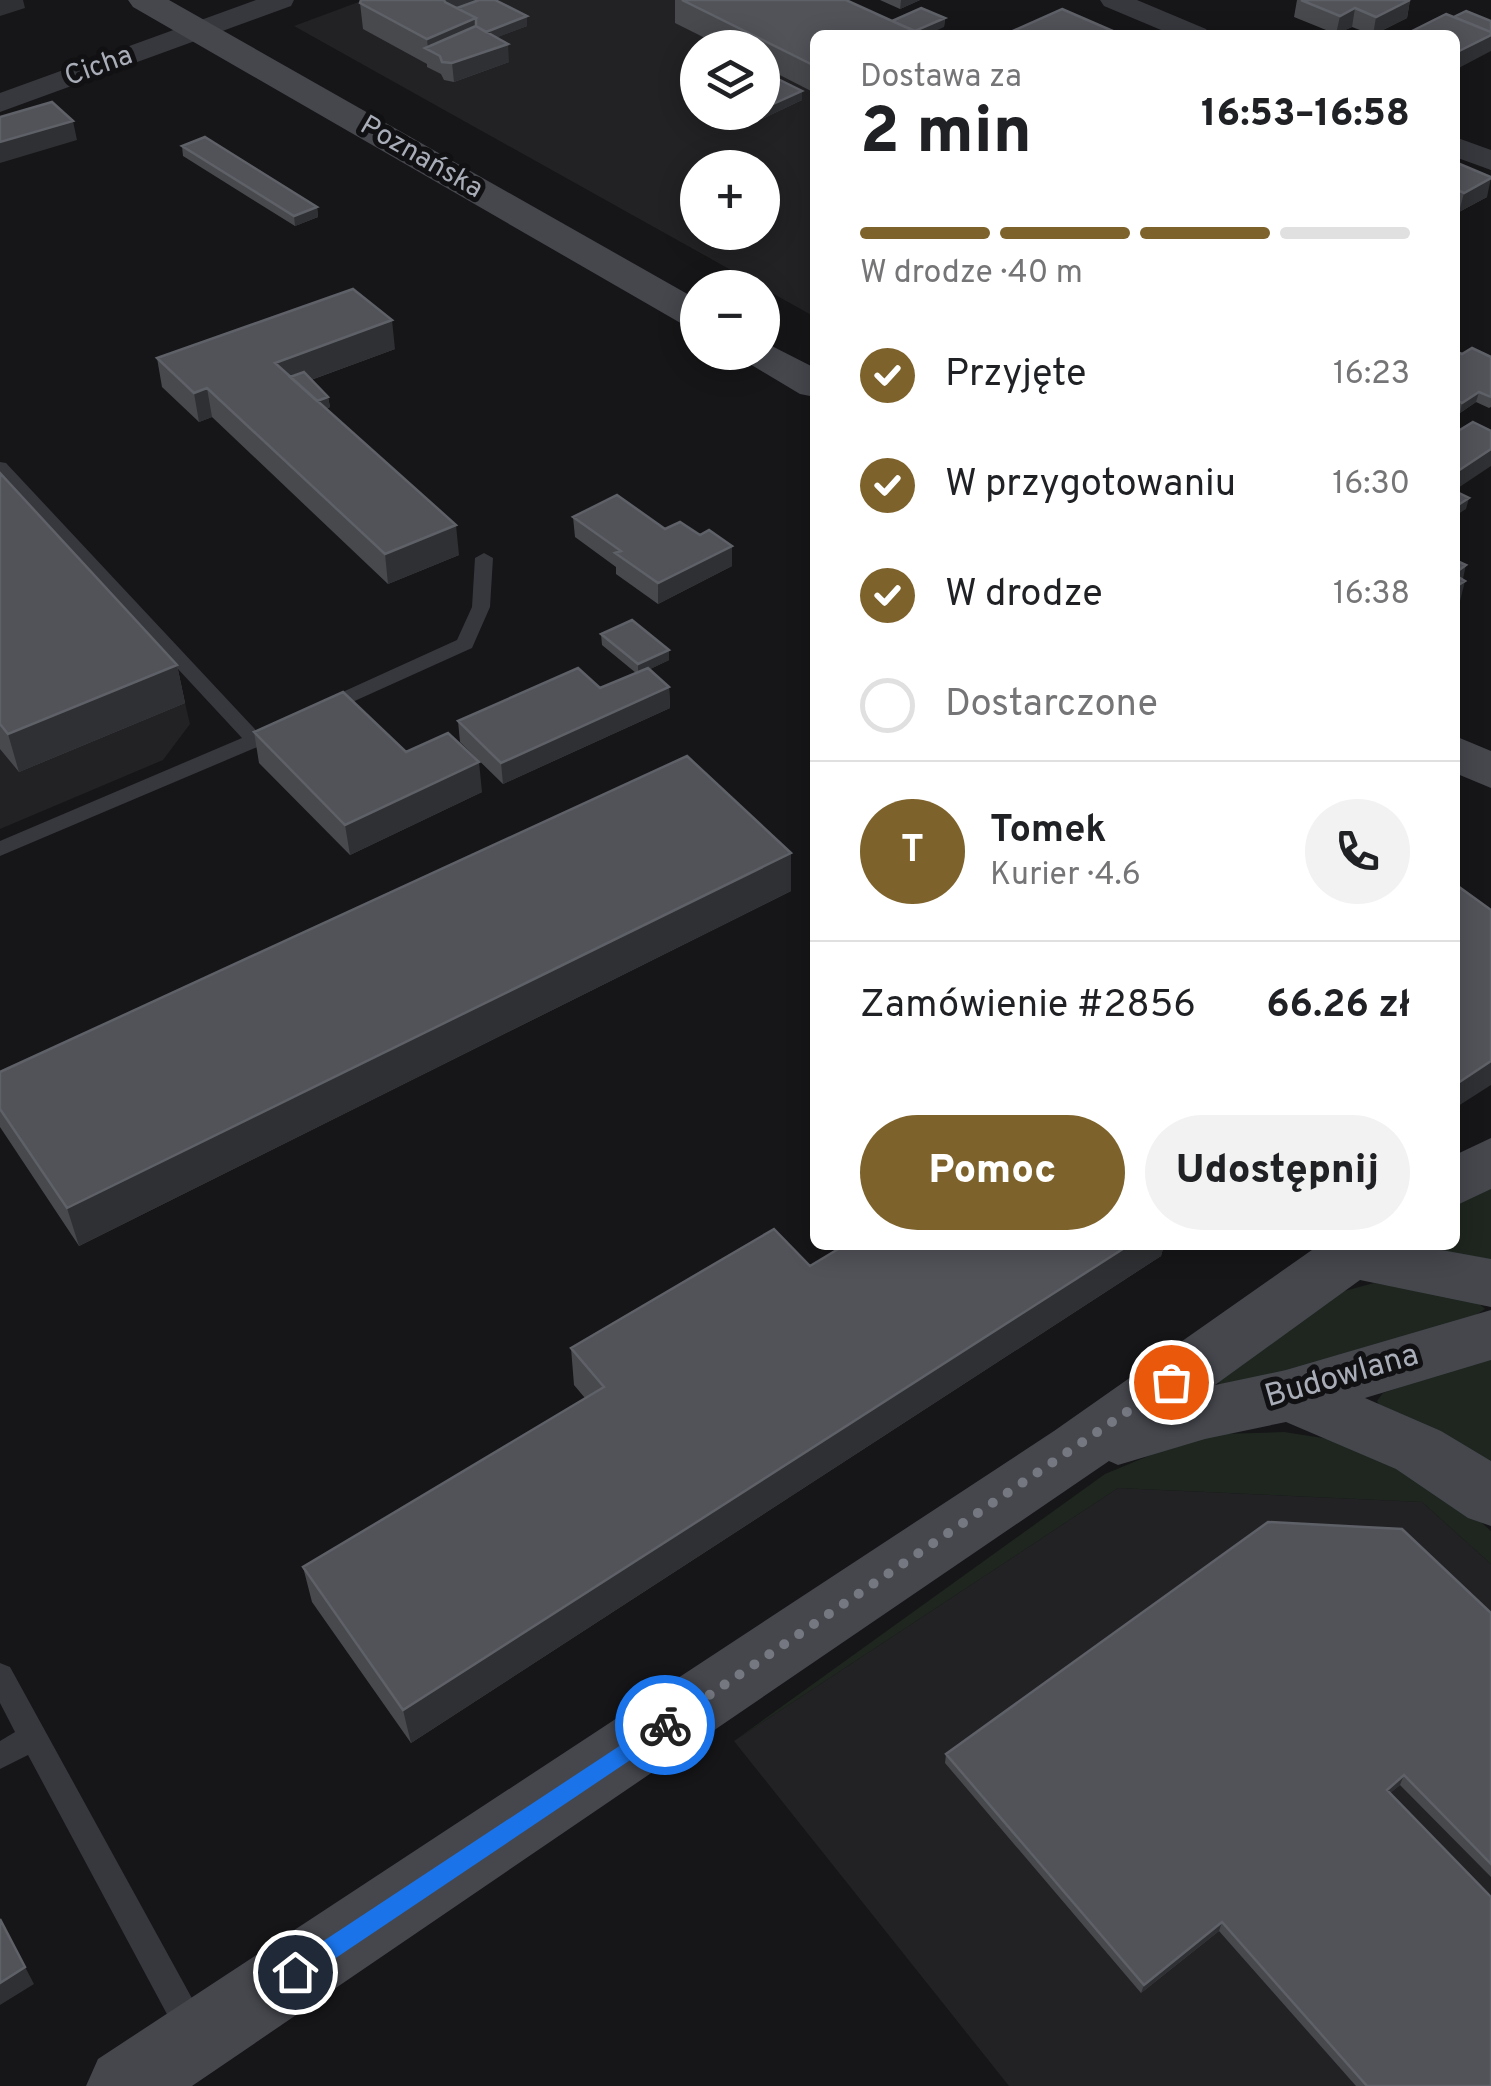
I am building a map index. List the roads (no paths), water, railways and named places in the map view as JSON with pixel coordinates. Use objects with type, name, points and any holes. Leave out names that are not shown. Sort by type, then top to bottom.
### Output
[{"type":"street","name":"Poznańska","points":[[145,0],[680,307]]},
{"type":"street","name":"Cicha","points":[[0,103],[281,0]]},
{"type":"street","points":[[1114,0],[1184,30]]},
{"type":"street","points":[[1460,148],[1491,162]]},
{"type":"street","points":[[780,364],[810,381]]},
{"type":"street","points":[[1460,755],[1491,772]]},
{"type":"street","points":[[1460,1181],[1491,1160]]},
{"type":"street","name":"Budowlana","points":[[125,2086],[1076,1450],[1356,1250]]},
{"type":"street","points":[[1366,1250],[1378,1262],[1491,1283]]},
{"type":"street","name":"Budowlana","points":[[1076,1450],[1205,1412],[1286,1396],[1491,1334]]},
{"type":"street","points":[[1286,1396],[1378,1428],[1437,1457],[1491,1498]]},
{"type":"lane","points":[[0,467],[263,736],[0,849]]},
{"type":"lane","points":[[307,716],[466,644],[481,607],[484,558]]},
{"type":"lane","points":[[0,1676],[197,2038]]},
{"type":"lane","points":[[0,1756],[33,1736]]}]
